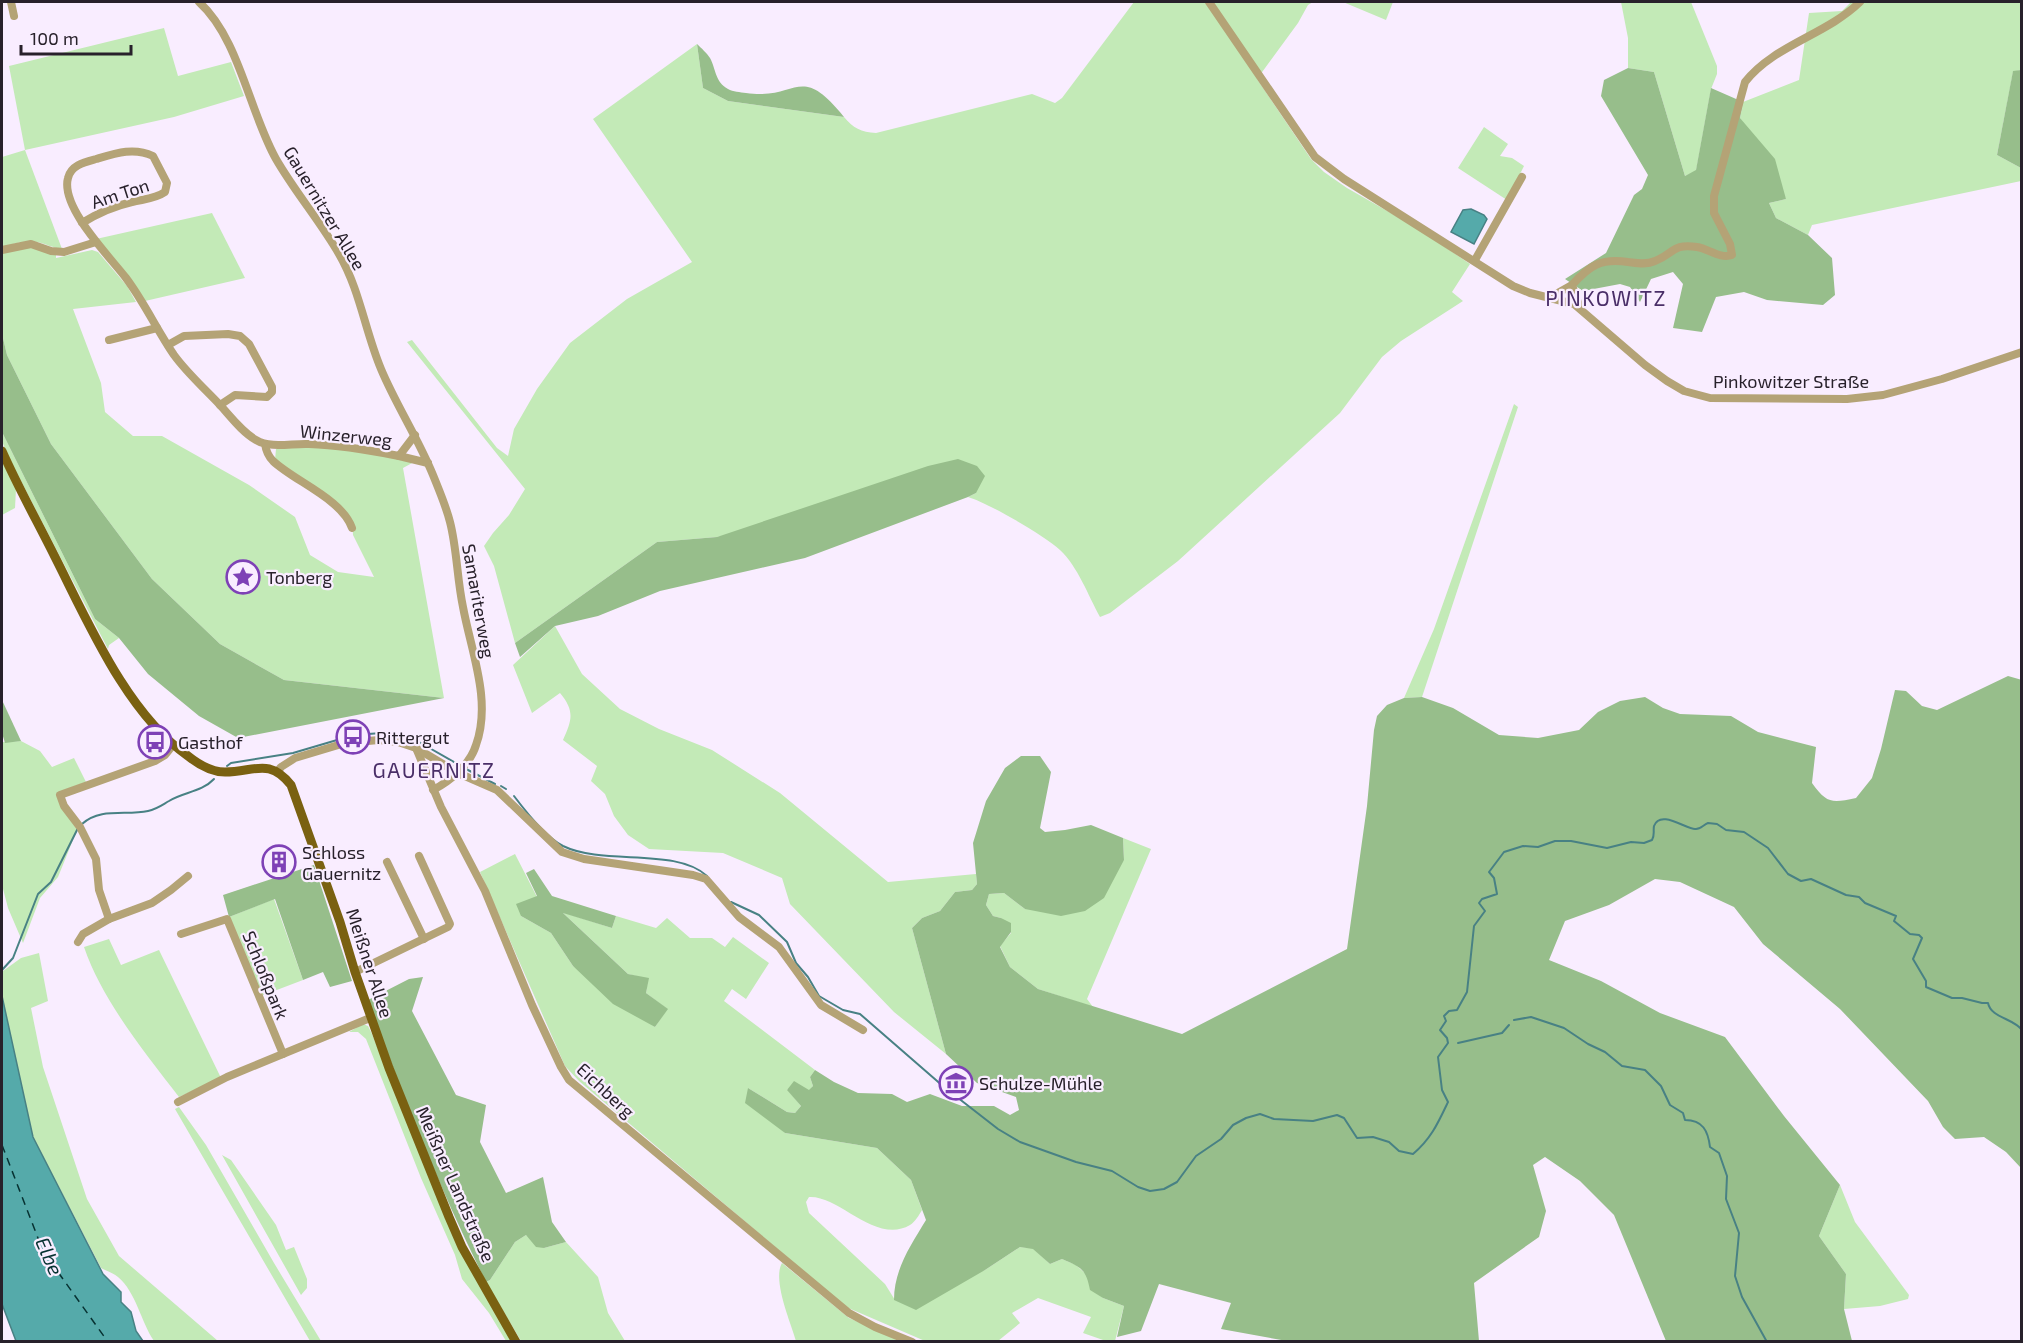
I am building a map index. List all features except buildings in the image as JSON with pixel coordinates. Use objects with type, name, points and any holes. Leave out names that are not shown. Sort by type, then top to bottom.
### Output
[{"type":"main road","points":[[2,451],[85,615],[130,694],[151,723],[188,756],[212,770],[226,772],[268,768],[278,771]]},
{"type":"main road","name":"Meißner Allee","points":[[278,771],[294,793],[389,1068]]},
{"type":"main road","name":"Meißner Landstraße","points":[[389,1068],[462,1247],[516,1341]]},
{"type":"street","points":[[11,2],[14,16]]},
{"type":"street","name":"Gauernitzer Allee","points":[[199,2],[212,14],[222,30],[276,159],[339,254],[351,279],[381,369],[415,435]]},
{"type":"street","points":[[1209,2],[1316,157],[1344,179],[1514,286],[1549,298],[1568,301],[1581,309]]},
{"type":"street","points":[[1549,298],[1572,285],[1585,270],[1599,262],[1614,260],[1642,264],[1656,261],[1676,247],[1698,247],[1726,257],[1732,255],[1730,244],[1714,213],[1714,196],[1745,82],[1755,69],[1830,25],[1860,2]]},
{"type":"street","name":"Am Ton","points":[[82,223],[103,211],[130,202],[158,197],[165,192],[167,183],[153,156],[136,150],[83,163],[74,168],[68,179],[68,189],[82,223],[127,279],[170,349]]},
{"type":"street","points":[[1475,260],[1522,177]]},
{"type":"street","points":[[2,250],[31,244],[51,251],[64,252],[96,242]]},
{"type":"street","points":[[1572,285],[1581,309]]},
{"type":"street","points":[[1563,291],[1568,301]]},
{"type":"street","name":"Pinkowitzer Straße","points":[[1581,309],[1666,381],[1684,391],[1710,398],[1847,399],[1883,395],[2022,352]]},
{"type":"street","points":[[109,340],[157,328]]},
{"type":"street","points":[[220,405],[235,395],[267,398],[272,392],[272,387],[246,340],[236,334],[184,336],[170,349],[220,405],[246,433],[265,444],[267,454],[273,461],[334,505],[349,521],[352,528]]},
{"type":"street","name":"Winzerweg","points":[[265,444],[336,446],[399,456],[415,435]]},
{"type":"street","name":"Samariterweg","points":[[415,435],[450,522],[462,606],[482,708],[476,746],[461,768]]},
{"type":"street","points":[[399,456],[428,463]]},
{"type":"street","points":[[278,771],[280,767],[295,758],[345,743],[379,740],[398,742],[416,748],[461,768],[507,797],[562,852],[584,859],[693,875],[706,879],[739,917],[779,947],[821,1005],[863,1030]]},
{"type":"street","points":[[109,919],[99,890],[96,860],[78,826],[64,806],[60,795],[155,761],[165,755],[174,745]]},
{"type":"street","name":"Eichberg","points":[[416,748],[456,838],[485,891],[532,1005],[569,1080],[849,1313],[875,1327],[912,1341]]},
{"type":"street","points":[[433,790],[461,768]]},
{"type":"street","points":[[355,972],[450,924],[419,856]]},
{"type":"street","points":[[387,862],[424,939]]},
{"type":"street","points":[[78,942],[83,934],[109,919],[152,903],[188,876]]},
{"type":"street","name":"Schloßpark","points":[[181,934],[227,919],[283,1054]]},
{"type":"street","points":[[178,1102],[227,1077],[370,1018]]},
{"type":"shaded area","points":[[1134,2],[1313,2],[1308,5],[1298,23],[1257,79],[1311,159],[1324,172],[1347,188],[1417,228],[1470,264],[1452,292],[1463,301],[1401,341],[1382,357],[1340,413],[1178,561],[1110,613],[1100,617],[1077,573],[1060,550],[1015,520],[968,497],[976,493],[717,537],[657,542],[515,643],[494,566],[484,546],[509,515],[525,489],[407,342],[412,340],[497,448],[508,456],[514,429],[537,389],[570,343],[627,299],[692,262],[593,119],[697,44],[703,88],[728,101],[844,117],[858,129],[876,133],[1032,94],[1055,103],[1062,98]]},
{"type":"shaded area","points":[[1343,2],[1393,2],[1386,20]]},
{"type":"shaded area","points":[[1621,2],[1691,2],[1717,66],[1696,171],[1685,176],[1654,72],[1628,68],[1628,38]]},
{"type":"shaded area","points":[[1851,2],[2021,2],[2021,70],[2013,72],[1997,155],[2021,168],[2021,181],[1812,225],[1808,235],[1776,218],[1769,203],[1786,199],[1740,118],[1743,102],[1799,80],[1809,13],[1842,11]]},
{"type":"shaded area","points":[[164,28],[178,76],[231,62],[244,96],[174,117],[25,150],[9,66]]},
{"type":"shaded area","points":[[697,44],[710,58],[721,83],[730,90],[763,94],[807,87],[829,100],[844,117],[728,101],[703,88]]},
{"type":"shaded area","points":[[1628,68],[1654,72],[1685,176],[1696,170],[1711,88],[1743,102],[1740,118],[1775,159],[1786,199],[1769,203],[1776,218],[1808,235],[1832,258],[1835,295],[1823,305],[1767,300],[1744,292],[1716,297],[1702,332],[1673,328],[1683,284],[1673,272],[1651,279],[1640,302],[1630,287],[1620,284],[1583,291],[1565,279],[1606,253],[1634,195],[1642,189],[1648,175],[1601,96],[1604,80]]},
{"type":"shaded area","points":[[2022,70],[2021,168],[1997,155],[2013,71]]},
{"type":"shaded area","points":[[1484,127],[1508,144],[1500,156],[1512,158],[1524,166],[1507,200],[1458,168]]},
{"type":"shaded area","points":[[25,150],[62,249],[33,242],[2,247],[2,157]]},
{"type":"shaded area","points":[[212,213],[245,278],[145,301],[96,239]]},
{"type":"shaded area","points":[[32,247],[56,255],[56,258],[92,250],[98,252],[127,286],[136,302],[73,309],[101,383],[105,412],[133,436],[162,436],[249,485],[295,517],[310,555],[338,572],[374,577],[353,535],[352,520],[304,479],[275,460],[276,449],[328,448],[414,462],[403,468],[444,698],[284,680],[220,644],[152,579],[51,444],[7,355],[2,334],[2,253]]},
{"type":"shaded area","points":[[2,334],[7,355],[51,444],[152,579],[220,644],[284,680],[444,698],[238,738],[199,716],[148,674],[119,638],[95,619],[2,432]]},
{"type":"shaded area","points":[[1514,404],[1518,407],[1422,697],[1404,698],[1434,629]]},
{"type":"shaded area","points":[[2,432],[95,619],[119,638],[109,645],[108,649],[7,454],[2,441]]},
{"type":"shaded area","points":[[958,459],[977,466],[985,476],[976,493],[968,497],[805,558],[660,591],[598,616],[555,626],[520,657],[515,643],[657,542],[717,537],[928,466]]},
{"type":"shaded area","points":[[2,461],[16,489],[15,508],[2,515]]},
{"type":"shaded area","points":[[555,626],[582,674],[620,709],[659,729],[712,750],[780,793],[888,882],[976,874],[977,884],[972,890],[955,892],[940,911],[922,918],[912,928],[946,1054],[894,1012],[790,904],[782,878],[723,853],[649,849],[628,835],[614,816],[605,794],[591,781],[597,766],[563,740],[570,721],[570,711],[565,699],[560,693],[532,713],[513,665]]},
{"type":"shaded area","points":[[2008,676],[2022,680],[2021,1168],[2006,1152],[1984,1137],[1955,1139],[1943,1127],[1928,1101],[1840,1009],[1763,944],[1734,907],[1680,882],[1655,879],[1609,905],[1565,921],[1549,960],[1601,981],[1660,1013],[1725,1037],[1784,1116],[1840,1185],[1819,1236],[1846,1274],[1844,1309],[1852,1341],[1666,1341],[1614,1215],[1580,1181],[1545,1157],[1533,1165],[1546,1211],[1539,1237],[1474,1283],[1479,1341],[1287,1341],[1221,1329],[1231,1303],[1159,1284],[1141,1331],[1117,1337],[1124,1306],[1090,1290],[1087,1277],[1074,1264],[1062,1259],[1050,1264],[1033,1249],[1020,1247],[916,1310],[894,1300],[900,1268],[926,1220],[911,1180],[877,1148],[785,1133],[745,1103],[748,1088],[787,1112],[795,1113],[801,1106],[787,1090],[794,1081],[809,1090],[813,1086],[810,1077],[815,1070],[858,1093],[892,1094],[907,1102],[930,1094],[962,1106],[994,1106],[1010,1115],[1019,1110],[1016,1097],[977,1083],[946,1054],[912,928],[922,918],[940,911],[955,892],[972,890],[977,884],[973,843],[986,801],[1005,768],[1021,756],[1040,756],[1051,772],[1040,828],[1045,832],[1091,825],[1123,838],[1124,860],[1104,898],[1085,911],[1061,916],[1025,909],[1004,893],[989,894],[986,905],[993,916],[1011,923],[1011,932],[1000,947],[1010,967],[1038,989],[1182,1034],[1347,949],[1367,806],[1374,730],[1377,716],[1387,705],[1404,698],[1422,697],[1453,708],[1499,735],[1538,738],[1579,730],[1598,712],[1620,701],[1645,697],[1663,708],[1680,714],[1731,716],[1758,732],[1816,747],[1812,783],[1826,798],[1841,801],[1856,798],[1872,778],[1895,690],[1906,691],[1922,706],[1937,710]]},
{"type":"shaded area","points":[[2,700],[21,741],[5,743],[2,733]]},
{"type":"shaded area","points":[[21,741],[40,751],[52,767],[74,758],[86,782],[59,792],[77,830],[58,877],[40,898],[23,943],[8,908],[2,885],[2,742]]},
{"type":"shaded area","points":[[1123,838],[1151,849],[1087,999],[1093,1007],[1038,989],[1010,967],[1000,946],[1011,933],[1001,918],[993,916],[986,905],[989,894],[1004,893],[1025,909],[1124,860]]},
{"type":"shaded area","points":[[515,854],[537,897],[521,916],[551,933],[573,966],[655,1027],[667,1009],[646,993],[648,979],[628,974],[562,912],[612,928],[616,916],[656,928],[667,918],[690,938],[712,938],[725,947],[733,937],[769,963],[746,999],[732,989],[724,1001],[815,1070],[810,1077],[813,1086],[809,1091],[787,1089],[801,1106],[795,1113],[787,1112],[748,1088],[785,1133],[877,1148],[911,1180],[922,1210],[912,1224],[897,1229],[884,1229],[871,1224],[821,1198],[809,1197],[806,1202],[809,1213],[885,1284],[895,1300],[985,1270],[1020,1247],[1033,1248],[1050,1264],[1062,1259],[1076,1265],[1087,1275],[1103,1298],[1124,1306],[1115,1341],[1106,1341],[1083,1333],[1091,1317],[1038,1298],[1012,1313],[1020,1323],[998,1341],[925,1341],[846,1307],[579,1081],[565,1066],[480,872]]},
{"type":"shaded area","points":[[314,865],[352,981],[330,987],[323,972],[303,980],[275,899],[229,917],[223,895]]},
{"type":"shaded area","points":[[534,869],[552,896],[616,916],[612,928],[563,913],[628,974],[649,978],[646,993],[668,1009],[655,1027],[613,1004],[573,966],[551,933],[521,916],[516,904],[537,896],[526,873]]},
{"type":"shaded area","points":[[274,899],[303,980],[261,996],[229,917]]},
{"type":"shaded area","points":[[109,939],[121,965],[159,950],[221,1078],[179,1097],[125,1025],[92,967],[84,947]]},
{"type":"shaded area","points":[[39,953],[48,1001],[31,1008],[43,1067],[87,1199],[119,1256],[218,1341],[154,1341],[124,1283],[101,1268],[33,1137],[2,996],[3,971],[21,958]]},
{"type":"shaded area","points":[[423,977],[412,1011],[456,1095],[486,1105],[480,1142],[506,1193],[543,1177],[552,1222],[566,1242],[544,1248],[536,1247],[526,1235],[515,1242],[490,1280],[486,1282],[423,1142],[368,1000],[409,979]]},
{"type":"shaded area","points":[[363,1024],[368,1026],[372,1034],[457,1245],[512,1341],[506,1341],[489,1313],[462,1279],[455,1255],[421,1178],[366,1039],[358,1032],[349,1032]]},
{"type":"shaded area","points":[[179,1107],[206,1145],[321,1341],[310,1341],[175,1109]]},
{"type":"shaded area","points":[[222,1155],[231,1160],[276,1225],[286,1250],[294,1247],[307,1279],[307,1288],[301,1295]]},
{"type":"shaded area","points":[[1840,1185],[1855,1222],[1909,1295],[1908,1299],[1880,1306],[1844,1309],[1846,1274],[1819,1236]]},
{"type":"shaded area","points":[[526,1235],[544,1248],[566,1242],[598,1277],[608,1313],[625,1341],[521,1341],[486,1282],[490,1280],[515,1242]]},
{"type":"shaded area","points":[[782,1263],[849,1318],[903,1341],[796,1341],[779,1280]]},
{"type":"water","points":[[1471,209],[1484,215],[1487,219],[1474,244],[1451,232],[1463,210]]},
{"type":"water","name":"Elbe","points":[[2,996],[33,1137],[103,1274],[121,1292],[121,1302],[131,1312],[136,1331],[143,1341],[16,1341],[2,1304]]},
{"type":"waterway","points":[[227,766],[231,763],[293,753],[354,735],[382,733],[412,738],[461,766]]},
{"type":"waterway","points":[[466,769],[495,784]]},
{"type":"waterway","points":[[82,824],[105,814],[151,810],[174,798],[204,787],[214,779]]},
{"type":"waterway","points":[[501,786],[506,789]]},
{"type":"waterway","points":[[514,796],[543,830],[563,846],[598,855],[677,862],[694,867],[707,876]]},
{"type":"waterway","points":[[731,902],[759,915],[787,942],[796,963],[808,977],[819,996],[843,1010],[860,1014],[944,1087],[998,1129],[1020,1142],[1076,1162],[1112,1171],[1138,1187],[1150,1191],[1164,1189],[1177,1182],[1196,1156],[1221,1139],[1233,1125],[1260,1114],[1274,1119],[1313,1121],[1337,1115],[1344,1118],[1357,1138],[1373,1137],[1389,1142],[1399,1151],[1413,1154],[1429,1136],[1448,1102],[1442,1090],[1438,1057],[1448,1043],[1440,1030],[1446,1021],[1444,1016],[1449,1011],[1457,1010],[1467,992],[1474,926],[1485,911],[1479,903],[1482,899],[1497,894],[1494,878],[1489,872],[1504,852],[1523,846],[1538,847],[1555,841],[1571,841],[1607,848],[1631,842],[1644,843],[1652,840],[1654,826],[1662,819],[1695,829],[1708,823],[1717,824],[1726,830],[1744,832],[1768,848],[1788,874],[1801,881],[1811,879],[1846,895],[1859,897],[1865,903],[1896,916],[1894,921],[1910,934],[1919,935],[1922,938],[1913,959],[1926,981],[1926,987],[1952,998],[1988,1003],[1993,1012],[2022,1030]]},
{"type":"waterway","points":[[2,970],[13,958],[38,894],[51,882],[78,828]]},
{"type":"waterway","points":[[1514,1020],[1531,1017],[1564,1028],[1605,1052],[1622,1066],[1645,1070],[1661,1086],[1670,1105],[1683,1113],[1685,1120],[1700,1124],[1708,1136],[1710,1147],[1719,1153],[1727,1176],[1726,1199],[1739,1233],[1735,1276],[1742,1297],[1767,1342]]},
{"type":"waterway","points":[[1458,1043],[1502,1033],[1509,1025]]},
{"type":"ferry route","points":[[2,1145],[43,1251],[108,1342]]},
{"type":"place","name":"Tonberg","points":[[243,577]]},
{"type":"place","name":"Rittergut","points":[[353,737]]},
{"type":"place","name":"Gasthof","points":[[155,742]]},
{"type":"place","name":"Schloss Gauernitz","points":[[279,862]]},
{"type":"place","name":"Schulze-Mühle","points":[[956,1083]]},
{"type":"district","name":"PINKOWITZ","points":[[1606,297]]},
{"type":"district","name":"GAUERNITZ","points":[[434,769]]}]
